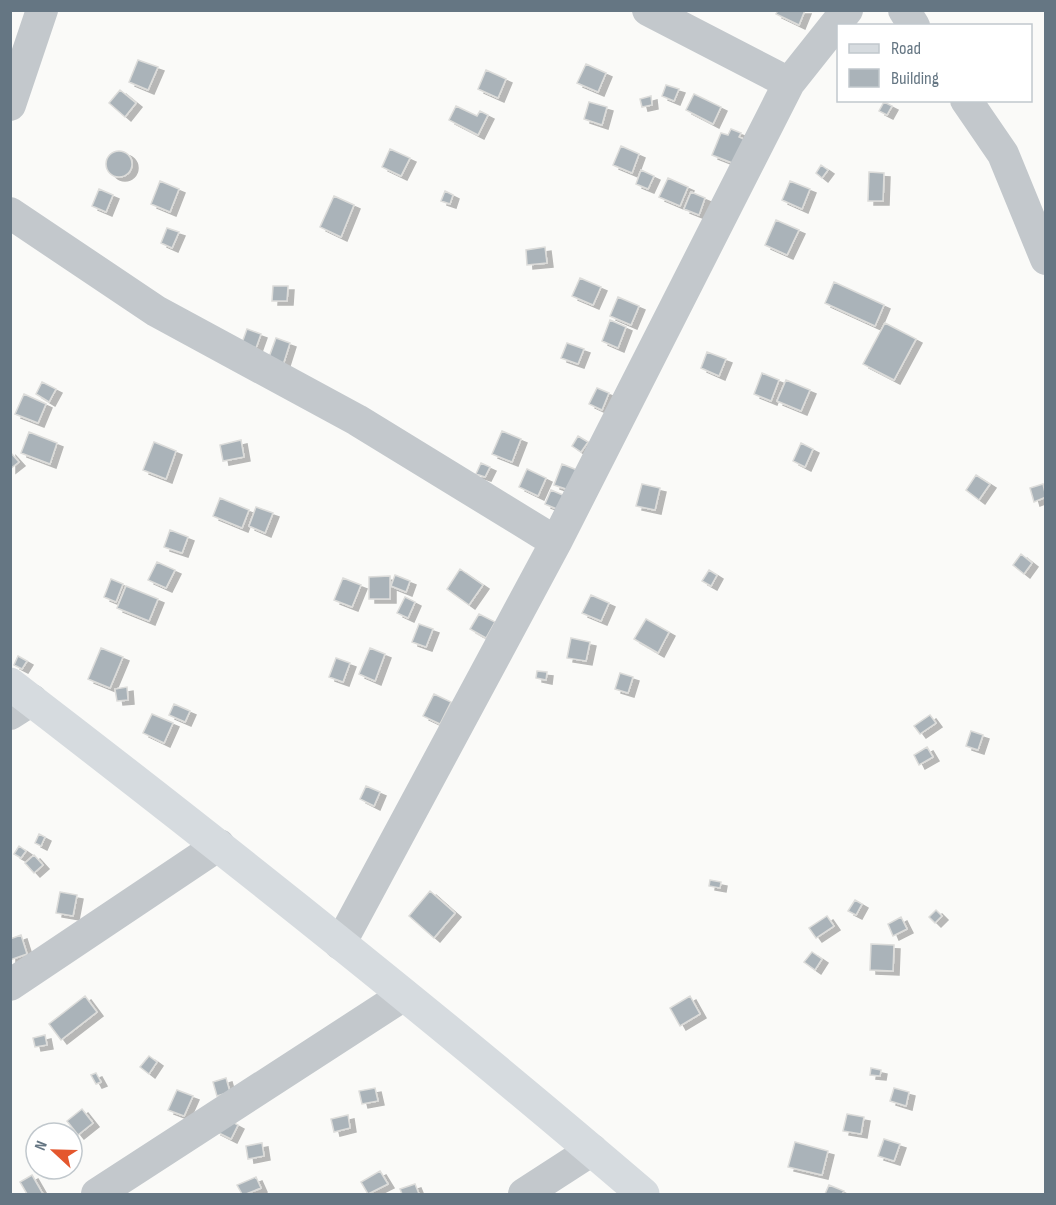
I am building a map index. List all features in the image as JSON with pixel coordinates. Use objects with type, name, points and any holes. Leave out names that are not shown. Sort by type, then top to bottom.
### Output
[{"type":"street","points":[[10,105],[42,10]]},
{"type":"street","points":[[648,10],[789,83]]},
{"type":"street","points":[[340,944],[556,542],[789,83],[847,10]]},
{"type":"street","points":[[904,10],[913,24]]},
{"type":"street","points":[[967,102],[1003,154],[1046,259]]},
{"type":"street","points":[[10,213],[156,311],[357,420],[556,542]]},
{"type":"street","points":[[18,700],[219,845],[643,1194]]},
{"type":"street","points":[[10,985],[219,845]]},
{"type":"street","points":[[97,1194],[404,995]]},
{"type":"street","points":[[524,1194],[592,1150]]},
{"type":"building","points":[[778,10],[805,10],[799,25],[776,14]]},
{"type":"building","points":[[138,60],[158,67],[148,90],[129,82]]},
{"type":"building","points":[[586,64],[606,73],[598,92],[577,83]]},
{"type":"building","points":[[486,70],[506,79],[498,98],[478,89]]},
{"type":"building","points":[[666,85],[679,89],[674,101],[662,96]]},
{"type":"building","points":[[120,90],[136,103],[125,117],[109,103]]},
{"type":"building","points":[[694,94],[721,107],[713,124],[686,110]]},
{"type":"building","points":[[651,96],[652,105],[642,107],[640,99]]},
{"type":"building","points":[[589,102],[607,107],[602,125],[584,119]]},
{"type":"building","points":[[884,102],[892,106],[887,115],[879,111]]},
{"type":"building","points":[[456,106],[477,116],[480,111],[488,115],[478,135],[449,120]]},
{"type":"building","points":[[731,129],[741,133],[739,137],[750,142],[740,166],[712,155],[721,133],[728,135]]},
{"type":"building","points":[[621,146],[639,154],[632,173],[613,165]]},
{"type":"building","points":[[390,149],[410,158],[401,176],[382,167]]},
{"type":"building","points":[[119,151],[128,155],[132,164],[128,173],[119,177],[110,173],[106,164],[110,155]]},
{"type":"building","points":[[821,165],[828,170],[822,178],[816,173]]},
{"type":"building","points":[[641,170],[654,176],[648,189],[636,184]]},
{"type":"building","points":[[869,172],[884,173],[883,201],[868,201]]},
{"type":"building","points":[[668,178],[688,187],[680,206],[659,197]]},
{"type":"building","points":[[160,181],[179,189],[170,212],[151,204]]},
{"type":"building","points":[[790,181],[810,189],[802,209],[782,200]]},
{"type":"building","points":[[99,189],[113,195],[106,212],[92,206]]},
{"type":"building","points":[[445,191],[453,195],[450,204],[441,201]]},
{"type":"building","points":[[691,192],[705,198],[699,215],[684,209]]},
{"type":"building","points":[[334,196],[354,205],[341,237],[320,227]]},
{"type":"building","points":[[776,220],[799,230],[787,255],[765,245]]},
{"type":"building","points":[[167,228],[179,232],[172,248],[161,243]]},
{"type":"building","points":[[545,247],[547,263],[527,265],[526,250]]},
{"type":"building","points":[[580,278],[601,287],[593,305],[572,296]]},
{"type":"building","points":[[834,282],[884,305],[875,326],[825,303]]},
{"type":"building","points":[[273,286],[288,286],[287,301],[272,301]]},
{"type":"building","points":[[618,297],[639,306],[631,325],[610,316]]},
{"type":"building","points":[[610,320],[626,327],[618,348],[602,341]]},
{"type":"building","points":[[885,323],[916,339],[894,380],[863,364]]},
{"type":"building","points":[[247,329],[261,334],[256,348],[242,343]]},
{"type":"building","points":[[276,338],[290,343],[283,365],[268,360]]},
{"type":"building","points":[[567,343],[584,349],[578,364],[561,358]]},
{"type":"building","points":[[707,352],[726,359],[719,376],[701,368]]},
{"type":"building","points":[[762,373],[779,380],[771,401],[754,394]]},
{"type":"building","points":[[786,380],[810,390],[801,411],[777,401]]},
{"type":"building","points":[[42,382],[56,389],[49,402],[36,394]]},
{"type":"building","points":[[597,388],[609,393],[602,410],[589,404]]},
{"type":"building","points":[[24,394],[46,404],[38,423],[15,414]]},
{"type":"building","points":[[502,431],[521,439],[512,462],[492,454]]},
{"type":"building","points":[[29,432],[57,443],[50,464],[21,453]]},
{"type":"building","points":[[578,436],[588,442],[581,452],[572,446]]},
{"type":"building","points":[[241,440],[244,457],[223,461],[220,445]]},
{"type":"building","points":[[154,442],[176,451],[166,479],[143,470]]},
{"type":"building","points":[[801,443],[813,449],[805,467],[793,461]]},
{"type":"building","points":[[10,452],[19,462],[10,469]]},
{"type":"building","points":[[481,463],[490,467],[485,477],[476,474]]},
{"type":"building","points":[[562,464],[577,470],[569,490],[554,485]]},
{"type":"building","points":[[527,469],[546,478],[538,496],[519,487]]},
{"type":"building","points":[[976,475],[990,484],[979,500],[966,490]]},
{"type":"building","points":[[642,484],[660,488],[655,510],[636,506]]},
{"type":"building","points":[[1043,484],[1046,497],[1034,502],[1030,488]]},
{"type":"building","points":[[551,490],[565,496],[559,510],[545,504]]},
{"type":"building","points":[[220,498],[249,510],[242,528],[213,516]]},
{"type":"building","points":[[256,507],[273,513],[265,533],[249,526]]},
{"type":"building","points":[[170,530],[188,537],[182,553],[164,547]]},
{"type":"building","points":[[1021,554],[1032,563],[1024,574],[1013,565]]},
{"type":"building","points":[[157,562],[175,570],[166,588],[148,580]]},
{"type":"building","points":[[460,569],[483,585],[469,605],[447,589]]},
{"type":"building","points":[[709,570],[717,575],[711,586],[702,581]]},
{"type":"building","points":[[395,575],[410,581],[406,592],[391,586]]},
{"type":"building","points":[[390,576],[390,599],[369,599],[369,577]]},
{"type":"building","points":[[343,578],[361,585],[352,607],[334,600]]},
{"type":"building","points":[[111,579],[123,584],[116,602],[104,597]]},
{"type":"building","points":[[126,586],[158,599],[149,621],[117,608]]},
{"type":"building","points":[[591,595],[609,603],[601,621],[582,613]]},
{"type":"building","points":[[405,597],[415,602],[408,618],[397,613]]},
{"type":"building","points":[[479,614],[495,622],[486,638],[470,629]]},
{"type":"building","points":[[646,619],[669,632],[658,653],[634,639]]},
{"type":"building","points":[[419,624],[433,629],[426,647],[412,642]]},
{"type":"building","points":[[571,638],[590,642],[586,661],[567,658]]},
{"type":"building","points":[[101,648],[123,657],[110,688],[88,679]]},
{"type":"building","points":[[370,648],[385,654],[375,681],[359,674]]},
{"type":"building","points":[[18,656],[27,661],[22,669],[14,665]]},
{"type":"building","points":[[336,658],[350,663],[343,682],[329,677]]},
{"type":"building","points":[[537,671],[547,672],[546,680],[536,678]]},
{"type":"building","points":[[620,673],[633,677],[628,693],[615,689]]},
{"type":"building","points":[[127,687],[128,700],[117,701],[115,689]]},
{"type":"building","points":[[434,694],[451,702],[440,724],[423,716]]},
{"type":"building","points":[[174,704],[190,711],[185,722],[169,715]]},
{"type":"building","points":[[152,714],[173,723],[164,743],[143,733]]},
{"type":"building","points":[[930,715],[936,723],[920,734],[914,726]]},
{"type":"building","points":[[971,731],[983,735],[978,750],[966,746]]},
{"type":"building","points":[[927,747],[933,757],[919,765],[914,755]]},
{"type":"building","points":[[366,786],[380,792],[374,806],[360,799]]},
{"type":"building","points":[[39,834],[45,837],[41,846],[35,843]]},
{"type":"building","points":[[19,846],[26,851],[21,858],[14,854]]},
{"type":"building","points":[[34,855],[43,865],[34,873],[25,863]]},
{"type":"building","points":[[710,880],[721,882],[720,888],[709,886]]},
{"type":"building","points":[[430,891],[455,913],[434,938],[409,916]]},
{"type":"building","points":[[60,892],[77,895],[73,916],[56,913]]},
{"type":"building","points":[[855,900],[862,904],[856,915],[848,911]]},
{"type":"building","points":[[936,910],[942,916],[935,923],[929,917]]},
{"type":"building","points":[[827,916],[834,926],[816,938],[809,928]]},
{"type":"building","points":[[901,917],[907,929],[893,936],[888,924]]},
{"type":"building","points":[[21,935],[27,954],[10,960],[10,939]]},
{"type":"building","points":[[871,944],[894,945],[893,971],[870,970]]},
{"type":"building","points":[[812,952],[822,959],[815,970],[804,962]]},
{"type":"building","points":[[85,996],[97,1012],[61,1040],[49,1024]]},
{"type":"building","points":[[690,996],[700,1014],[680,1026],[670,1008]]},
{"type":"building","points":[[45,1035],[47,1045],[35,1047],[33,1038]]},
{"type":"building","points":[[149,1056],[157,1062],[149,1074],[140,1067]]},
{"type":"building","points":[[871,1068],[881,1070],[880,1076],[870,1075]]},
{"type":"building","points":[[96,1073],[101,1082],[96,1084],[91,1075]]},
{"type":"building","points":[[226,1078],[230,1092],[217,1096],[213,1082]]},
{"type":"building","points":[[375,1088],[378,1101],[362,1104],[359,1091]]},
{"type":"building","points":[[894,1088],[909,1092],[906,1106],[890,1101]]},
{"type":"building","points":[[177,1090],[193,1096],[184,1116],[168,1110]]},
{"type":"building","points":[[82,1109],[93,1123],[84,1130],[84,1121],[67,1121]]},
{"type":"building","points":[[847,1114],[864,1117],[861,1134],[843,1131]]},
{"type":"building","points":[[348,1115],[350,1128],[334,1132],[331,1119]]},
{"type":"building","points":[[223,1117],[238,1125],[231,1139],[215,1131]]},
{"type":"building","points":[[884,1139],[900,1144],[894,1161],[878,1156]]},
{"type":"building","points":[[795,1142],[828,1151],[822,1175],[788,1167]]},
{"type":"building","points":[[262,1143],[264,1156],[248,1159],[246,1146]]},
{"type":"building","points":[[380,1171],[388,1184],[368,1194],[361,1182]]},
{"type":"building","points":[[256,1177],[261,1188],[242,1194],[237,1185]]},
{"type":"building","points":[[24,1180],[35,1181],[43,1194],[27,1194],[20,1182]]},
{"type":"building","points":[[415,1184],[419,1194],[402,1194],[400,1189]]},
{"type":"building","points":[[829,1185],[844,1191],[842,1194],[825,1194]]}]
